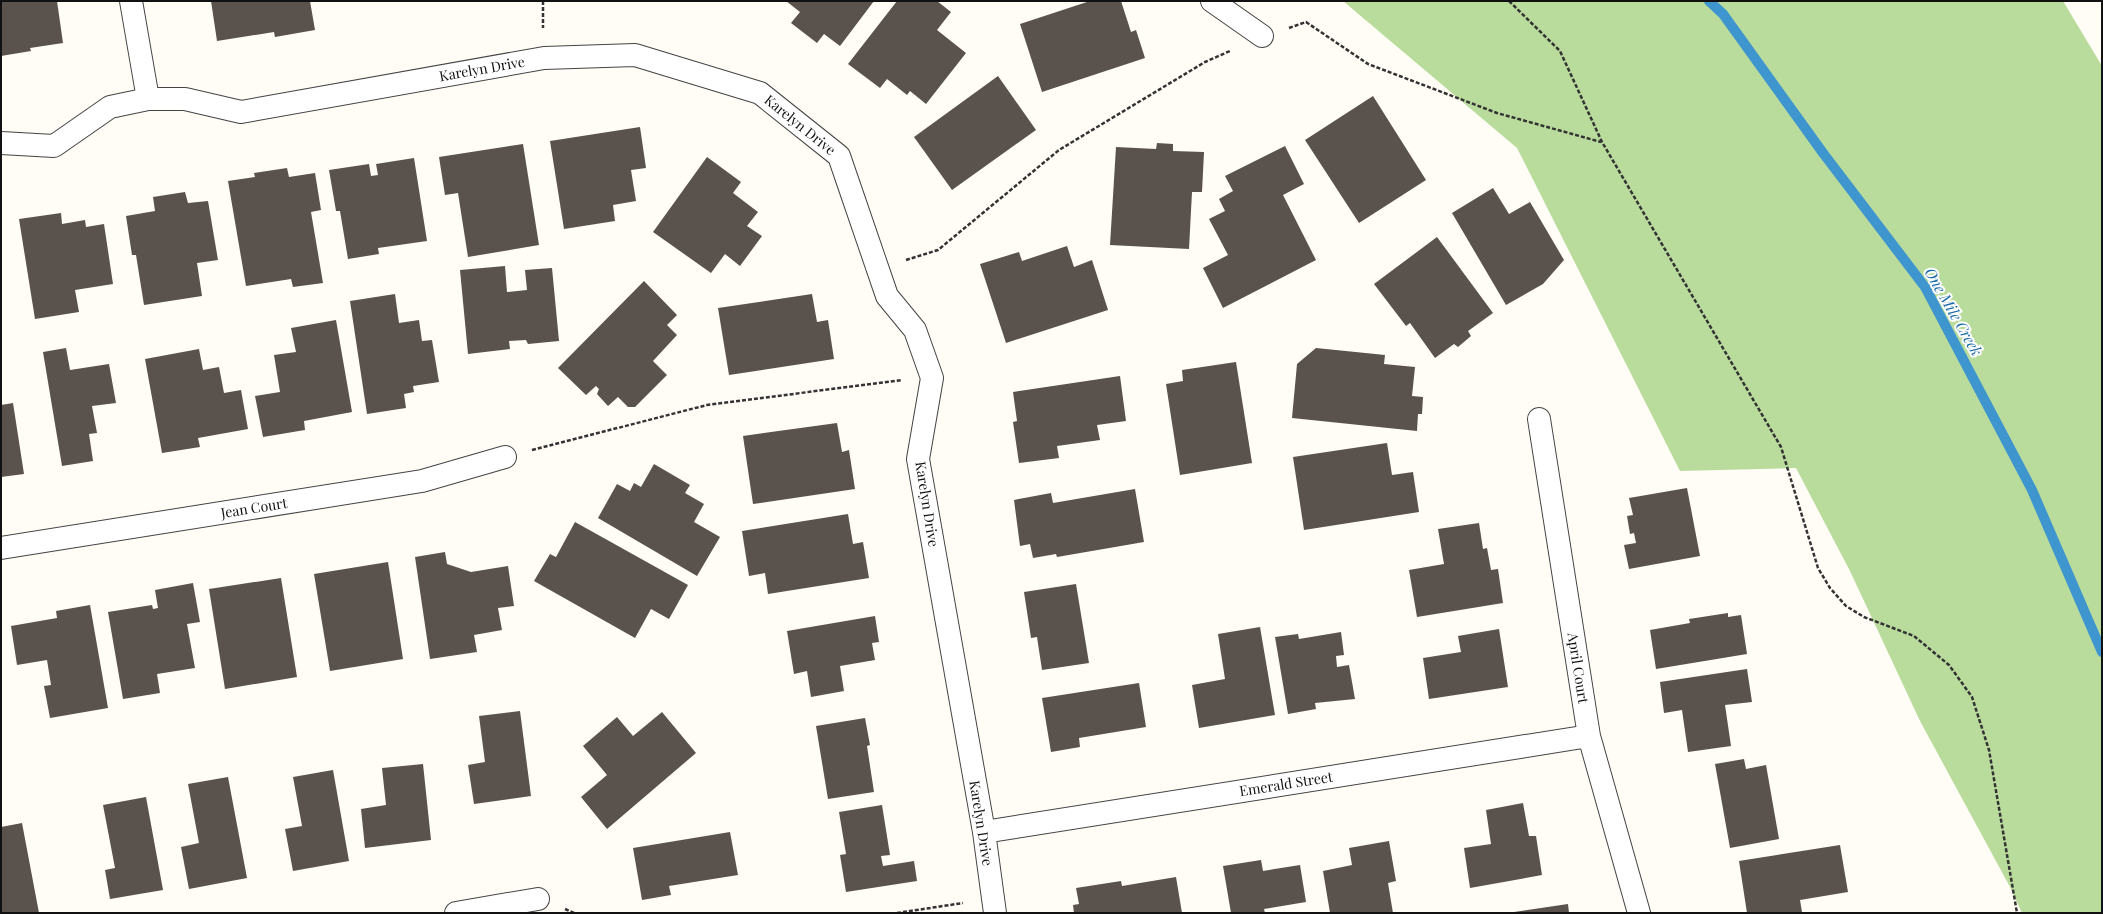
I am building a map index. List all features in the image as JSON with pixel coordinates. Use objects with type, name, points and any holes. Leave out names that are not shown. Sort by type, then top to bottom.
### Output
[{"type":"street","points":[[130,1],[148,99]]},
{"type":"street","points":[[1212,1],[1262,36]]},
{"type":"street","name":"Karelyn Drive","points":[[1,143],[54,146],[110,107],[148,99],[185,99],[241,112],[544,58],[635,55],[760,93],[839,156],[887,296],[915,330],[932,378],[918,459],[984,832],[994,906]]},
{"type":"street","name":"April Court","points":[[1538,419],[1589,736],[1639,913]]},
{"type":"street","name":"Jean Court","points":[[1,548],[422,481],[505,457]]},
{"type":"street","name":"Emerald Street","points":[[984,832],[1589,736]]},
{"type":"street","points":[[456,913],[538,899]]},
{"type":"path","points":[[1509,1],[1560,51],[1602,142],[1781,447],[1818,568],[1830,588],[1846,606],[1864,617],[1914,636],[1949,665],[1972,698],[1989,750],[2017,913]]},
{"type":"path","points":[[878,268],[938,250],[1058,150],[1205,62],[1262,36],[1306,22],[1368,64],[1497,113],[1602,142]]},
{"type":"path","points":[[505,457],[707,405],[887,380],[932,378]]},
{"type":"path","points":[[897,913],[994,906]]},
{"type":"green space","points":[[1343,1],[2063,1],[2102,66],[2102,913],[2022,913],[2010,887],[1920,721],[1850,571],[1796,468],[1680,471],[1517,148]]},
{"type":"building","points":[[1,1],[57,1],[63,43],[30,48],[31,51],[1,56]]},
{"type":"building","points":[[211,1],[310,1],[315,30],[275,37],[274,32],[217,41]]},
{"type":"building","points":[[786,1],[874,1],[840,46],[824,34],[817,43],[791,23],[800,12]]},
{"type":"building","points":[[897,1],[937,1],[951,12],[937,30],[966,53],[926,104],[910,91],[907,95],[887,79],[880,88],[848,64]]},
{"type":"building","points":[[1090,1],[1121,1],[1131,32],[1136,30],[1145,58],[1042,92],[1020,24]]},
{"type":"building","points":[[998,76],[1036,130],[952,190],[914,137]]},
{"type":"building","points":[[1373,96],[1426,180],[1359,223],[1305,140]]},
{"type":"building","points":[[640,127],[646,168],[631,170],[636,201],[613,205],[615,221],[564,229],[550,141]]},
{"type":"building","points":[[1157,143],[1173,144],[1173,151],[1204,152],[1202,192],[1192,192],[1189,249],[1110,245],[1116,147],[1156,149]]},
{"type":"building","points":[[523,144],[539,245],[468,257],[458,193],[445,195],[439,157]]},
{"type":"building","points":[[1285,146],[1304,184],[1283,195],[1316,260],[1223,308],[1203,268],[1228,255],[1209,219],[1225,211],[1219,199],[1233,191],[1225,176]]},
{"type":"building","points":[[707,157],[741,182],[733,193],[758,212],[747,226],[762,236],[740,266],[725,254],[711,273],[653,232]]},
{"type":"building","points":[[414,158],[427,241],[378,248],[379,254],[348,259],[340,211],[336,211],[329,170],[369,164],[371,176],[378,175],[376,164]]},
{"type":"building","points":[[287,168],[289,177],[315,173],[321,210],[311,212],[323,283],[293,287],[291,279],[246,286],[228,181],[255,177],[254,173]]},
{"type":"building","points":[[1493,188],[1509,214],[1530,202],[1564,260],[1543,284],[1506,305],[1452,213]]},
{"type":"building","points":[[185,192],[188,203],[208,201],[218,260],[197,263],[202,296],[144,305],[136,255],[132,255],[126,216],[155,211],[153,197]]},
{"type":"building","points":[[61,213],[62,224],[85,220],[86,227],[104,224],[113,284],[75,290],[79,312],[35,319],[19,219]]},
{"type":"building","points":[[1437,237],[1493,313],[1468,331],[1471,336],[1458,347],[1454,344],[1435,358],[1410,323],[1406,326],[1374,284]]},
{"type":"building","points":[[1067,246],[1074,267],[1092,260],[1108,310],[1006,343],[980,264],[1019,252],[1022,261]]},
{"type":"building","points":[[505,266],[507,292],[527,290],[525,270],[552,268],[559,341],[528,344],[526,340],[509,341],[510,349],[468,354],[460,270]]},
{"type":"building","points":[[644,281],[677,315],[667,325],[677,335],[653,361],[667,375],[635,407],[628,407],[618,397],[608,406],[597,394],[599,389],[596,386],[586,395],[558,368]]},
{"type":"building","points":[[395,294],[399,323],[419,320],[422,341],[432,340],[439,382],[413,386],[414,392],[404,394],[406,408],[367,414],[350,301]]},
{"type":"building","points":[[812,294],[817,322],[828,320],[834,359],[729,375],[718,308]]},
{"type":"building","points":[[336,320],[352,412],[304,421],[305,430],[263,437],[255,396],[280,392],[274,355],[296,352],[291,328]]},
{"type":"building","points":[[66,348],[70,370],[109,364],[116,403],[92,406],[97,433],[89,434],[93,461],[62,466],[43,352]]},
{"type":"building","points":[[1316,348],[1385,355],[1384,364],[1415,367],[1412,396],[1423,397],[1422,414],[1418,414],[1417,431],[1292,418],[1297,364]]},
{"type":"building","points":[[199,349],[203,370],[219,367],[224,393],[241,390],[248,429],[198,438],[200,447],[162,453],[145,359]]},
{"type":"building","points":[[1236,362],[1252,463],[1180,475],[1166,384],[1183,381],[1182,370]]},
{"type":"building","points":[[1120,376],[1126,421],[1097,425],[1100,440],[1057,446],[1059,458],[1019,463],[1013,422],[1017,421],[1013,392]]},
{"type":"building","points":[[13,403],[24,474],[1,477],[1,405]]},
{"type":"building","points":[[837,423],[842,452],[849,450],[855,489],[753,504],[743,436]]},
{"type":"building","points":[[1387,443],[1392,475],[1413,472],[1419,512],[1304,530],[1293,457]]},
{"type":"building","points":[[654,464],[690,485],[685,493],[704,504],[694,522],[720,537],[697,576],[598,518],[617,484],[630,491],[634,483],[641,487]]},
{"type":"building","points":[[1687,488],[1700,556],[1629,569],[1624,545],[1636,543],[1634,533],[1630,534],[1627,516],[1633,515],[1629,498]]},
{"type":"building","points":[[1135,489],[1144,542],[1057,557],[1056,554],[1033,558],[1030,544],[1020,546],[1014,500],[1051,493],[1053,503]]},
{"type":"building","points":[[848,514],[853,544],[863,542],[869,578],[768,594],[765,573],[749,576],[742,531]]},
{"type":"building","points":[[575,522],[688,585],[669,619],[651,609],[635,638],[534,581],[550,554],[556,557]]},
{"type":"building","points":[[1479,523],[1483,549],[1487,548],[1491,570],[1498,569],[1503,603],[1417,617],[1409,570],[1444,564],[1438,529]]},
{"type":"building","points":[[445,552],[447,564],[471,572],[508,566],[514,606],[498,608],[502,630],[474,635],[477,652],[430,659],[415,557]]},
{"type":"building","points":[[388,562],[403,659],[330,671],[314,574]]},
{"type":"building","points":[[281,578],[297,677],[225,689],[209,589]]},
{"type":"building","points":[[193,583],[200,622],[187,624],[195,668],[157,674],[160,693],[123,699],[108,612],[152,605],[153,609],[158,608],[155,590]]},
{"type":"building","points":[[1076,584],[1089,663],[1042,670],[1037,637],[1031,638],[1024,592]]},
{"type":"building","points":[[90,605],[108,708],[50,718],[44,686],[51,685],[47,660],[17,665],[11,626],[57,618],[56,611]]},
{"type":"building","points":[[1728,613],[1728,617],[1741,615],[1747,654],[1656,669],[1650,630],[1690,623],[1689,619]]},
{"type":"building","points":[[875,616],[879,642],[872,643],[875,660],[840,666],[844,691],[811,697],[807,671],[794,674],[787,631]]},
{"type":"building","points":[[1260,627],[1275,715],[1199,728],[1192,685],[1225,679],[1218,634]]},
{"type":"building","points":[[1499,629],[1508,687],[1429,699],[1423,658],[1461,652],[1458,636]]},
{"type":"building","points":[[1341,632],[1344,655],[1336,656],[1337,667],[1349,665],[1355,699],[1315,703],[1316,709],[1288,714],[1275,637],[1298,634],[1299,639]]},
{"type":"building","points":[[1747,669],[1752,702],[1725,705],[1731,746],[1688,752],[1682,710],[1664,713],[1660,682]]},
{"type":"building","points":[[1139,683],[1146,727],[1079,738],[1080,747],[1051,752],[1042,698]]},
{"type":"building","points":[[520,711],[531,796],[474,804],[468,765],[485,762],[479,716]]},
{"type":"building","points":[[662,712],[696,753],[607,829],[581,797],[607,775],[583,746],[617,717],[633,736]]},
{"type":"building","points":[[865,718],[870,745],[867,746],[874,792],[828,799],[816,726]]},
{"type":"building","points":[[1744,759],[1746,769],[1766,765],[1779,839],[1730,848],[1715,764]]},
{"type":"building","points":[[423,764],[431,840],[365,848],[361,809],[386,805],[382,768]]},
{"type":"building","points":[[333,770],[349,861],[293,871],[285,829],[302,826],[293,777]]},
{"type":"building","points":[[228,777],[247,878],[189,889],[181,847],[199,843],[188,784]]},
{"type":"building","points":[[146,797],[163,890],[110,899],[105,870],[115,868],[103,805]]},
{"type":"building","points":[[1523,803],[1529,836],[1536,836],[1542,875],[1470,888],[1464,848],[1491,844],[1486,810]]},
{"type":"building","points":[[882,805],[890,855],[881,856],[883,866],[914,861],[917,881],[846,892],[840,855],[846,854],[839,812]]},
{"type":"building","points":[[22,823],[39,913],[1,913],[1,827]]},
{"type":"building","points":[[730,832],[738,875],[669,886],[671,895],[642,900],[633,848]]},
{"type":"building","points":[[1389,841],[1396,881],[1388,883],[1393,913],[1330,913],[1323,871],[1352,865],[1349,848]]},
{"type":"building","points":[[1840,845],[1848,892],[1800,900],[1802,912],[1747,913],[1739,861]]},
{"type":"building","points":[[1261,860],[1263,871],[1300,865],[1306,902],[1264,909],[1265,913],[1231,913],[1223,866]]},
{"type":"building","points":[[1176,877],[1182,913],[1074,913],[1073,905],[1079,904],[1076,888],[1121,881],[1122,886]]},
{"type":"building","points":[[1568,904],[1569,913],[1514,913],[1514,912]]},
{"type":"waterway","name":"One Mile Creek","points":[[1709,1],[1723,14],[1823,153],[1925,287],[2032,490],[2102,652]]}]
